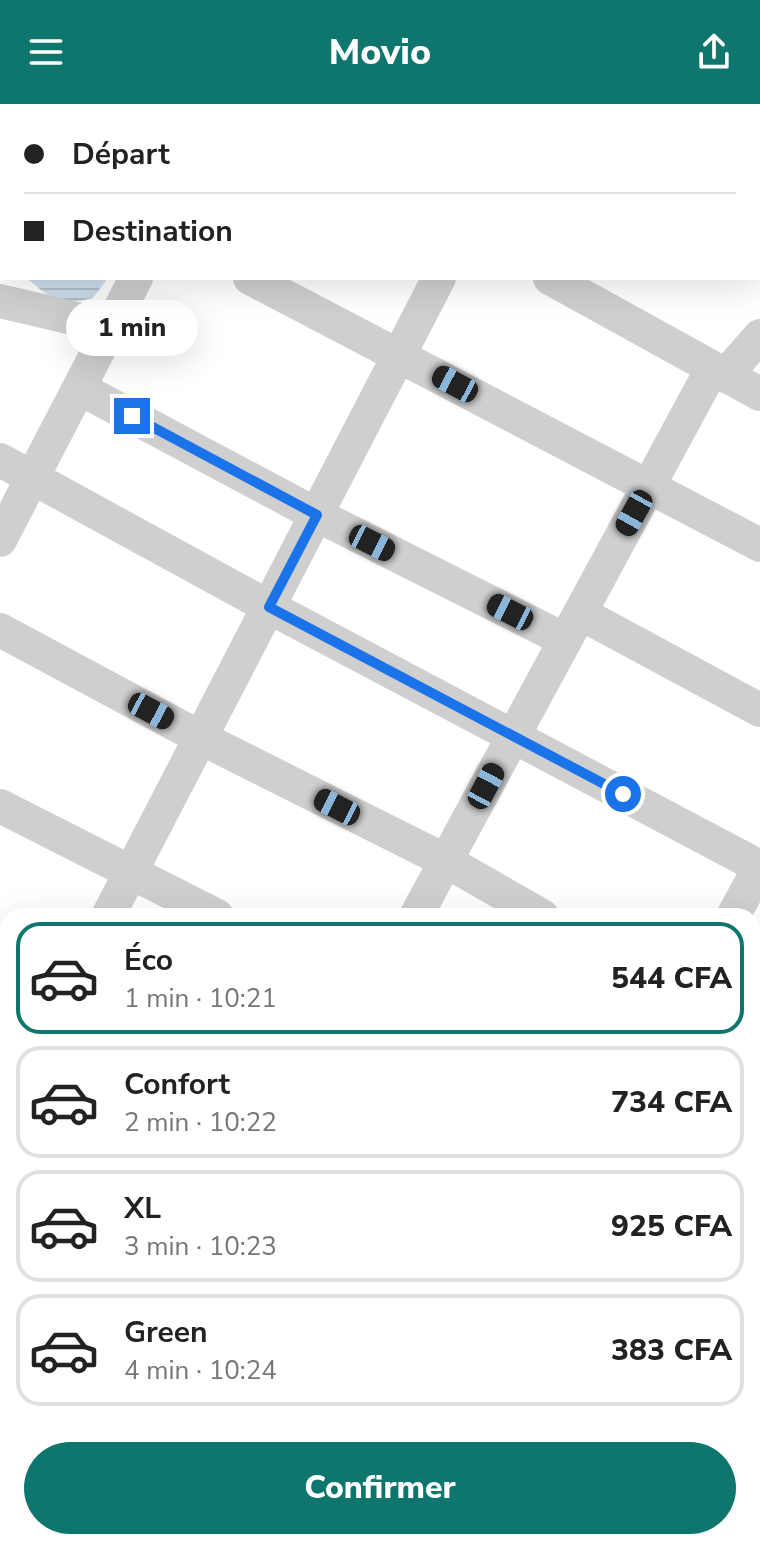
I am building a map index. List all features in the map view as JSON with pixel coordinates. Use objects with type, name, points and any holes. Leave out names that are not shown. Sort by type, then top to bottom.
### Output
[{"type":"street","points":[[0,540],[135,280]]},
{"type":"street","points":[[254,280],[760,545]]},
{"type":"street","points":[[112,908],[438,280]]},
{"type":"street","points":[[554,280],[760,394]]},
{"type":"street","points":[[0,301],[111,327]]},
{"type":"street","points":[[420,908],[648,488],[718,372],[760,336]]},
{"type":"street","points":[[79,388],[317,515],[760,710]]},
{"type":"street","points":[[0,460],[269,607],[760,867],[737,908]]},
{"type":"street","points":[[0,630],[201,738],[446,861],[528,908]]},
{"type":"street","points":[[0,806],[201,908]]},
{"type":"water","points":[[29,280],[106,280],[93,298],[72,302],[50,296]]},
{"type":"route","points":[[132,416],[317,515],[269,607],[623,794]]}]
